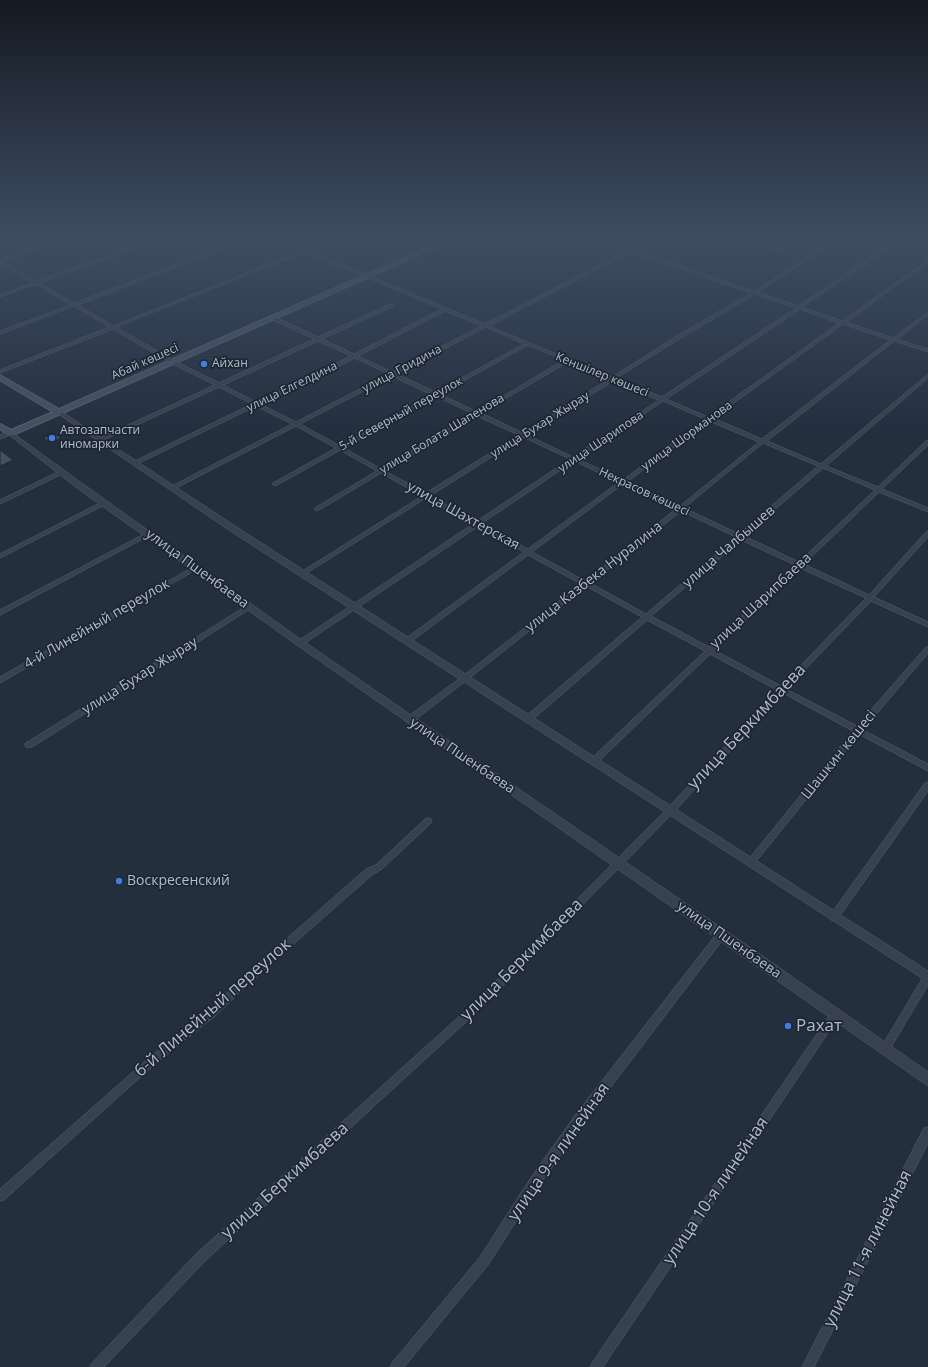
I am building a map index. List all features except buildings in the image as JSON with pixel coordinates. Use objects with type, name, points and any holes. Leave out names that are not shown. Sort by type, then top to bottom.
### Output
[{"type":"main road","name":"Абай көшесі","points":[[10,433],[307,303]]},
{"type":"main road","points":[[0,377],[59,412]]},
{"type":"main road","name":"улица Пшенбаева","points":[[0,426],[10,433]]},
{"type":"street","name":"улица Шахтерская","points":[[70,303],[173,362],[296,424],[586,584],[928,768]]},
{"type":"street","points":[[0,333],[80,303]]},
{"type":"street","points":[[0,372],[177,303]]},
{"type":"street","name":"Кеншілер көшесі","points":[[430,303],[662,400],[763,440],[928,510]]},
{"type":"street","name":"улица Гридина","points":[[174,488],[530,303]]},
{"type":"street","name":"улица Бухар Жырау","points":[[303,574],[612,379],[738,303]]},
{"type":"street","points":[[783,303],[928,351]]},
{"type":"street","name":"улица Шарипова","points":[[300,644],[806,303]]},
{"type":"street","name":"улица Шорманова","points":[[407,641],[710,418],[871,303]]},
{"type":"street","points":[[102,439],[320,340],[392,305]]},
{"type":"street","name":"улица Елгелдина","points":[[137,462],[355,356],[445,309]]},
{"type":"street","name":"улица Казбека Нуралина","points":[[409,720],[586,584],[763,440],[892,339],[928,313]]},
{"type":"street","name":"Некрасов көшесі","points":[[273,318],[928,625]]},
{"type":"street","name":"5-й Северный переулок","points":[[274,484],[527,344]]},
{"type":"street","name":"улица Болата Шапенова","points":[[317,509],[567,360]]},
{"type":"street","name":"улица Чалбышев","points":[[528,719],[928,375]]},
{"type":"street","points":[[59,412],[137,462],[303,574],[928,977],[885,1049]]},
{"type":"street","name":"Абай көшесі","points":[[0,437],[10,433]]},
{"type":"street","name":"улица Пшенбаева","points":[[10,433],[104,503],[300,644],[619,864],[928,1080]]},
{"type":"street","name":"улица Шарипбаева","points":[[594,761],[928,442]]},
{"type":"street","points":[[0,502],[62,472]]},
{"type":"street","points":[[0,556],[104,503]]},
{"type":"street","name":"улица Беркимбаева","points":[[96,1367],[201,1258],[476,1007],[619,864],[670,811],[781,690],[870,598],[928,533]]},
{"type":"street","points":[[0,613],[148,534]]},
{"type":"street","name":"4-й Линейный переулок","points":[[0,680],[195,568]]},
{"type":"street","name":"улица Бухар Жырау","points":[[29,745],[250,607]]},
{"type":"street","name":"Шашкин көшесі","points":[[751,862],[858,730],[928,649]]},
{"type":"street","points":[[834,916],[928,785]]},
{"type":"street","name":"6-й Линейный переулок","points":[[0,1196],[153,1060],[212,1013],[259,968],[369,872],[379,867],[428,821]]},
{"type":"street","name":"улица 9-я линейная","points":[[396,1367],[484,1261],[536,1180],[581,1117],[721,935]]},
{"type":"street","name":"улица 10-я линейная","points":[[596,1367],[835,1014]]},
{"type":"street","name":"улица 11-я линейная","points":[[808,1367],[928,1132]]},
{"type":"place","name":"Айхан","points":[[204,364]]},
{"type":"place","name":"Автозапчасти иномарки","points":[[52,438]]},
{"type":"place","name":"Воскресенский","points":[[119,881]]},
{"type":"place","name":"Рахат","points":[[788,1026]]}]
